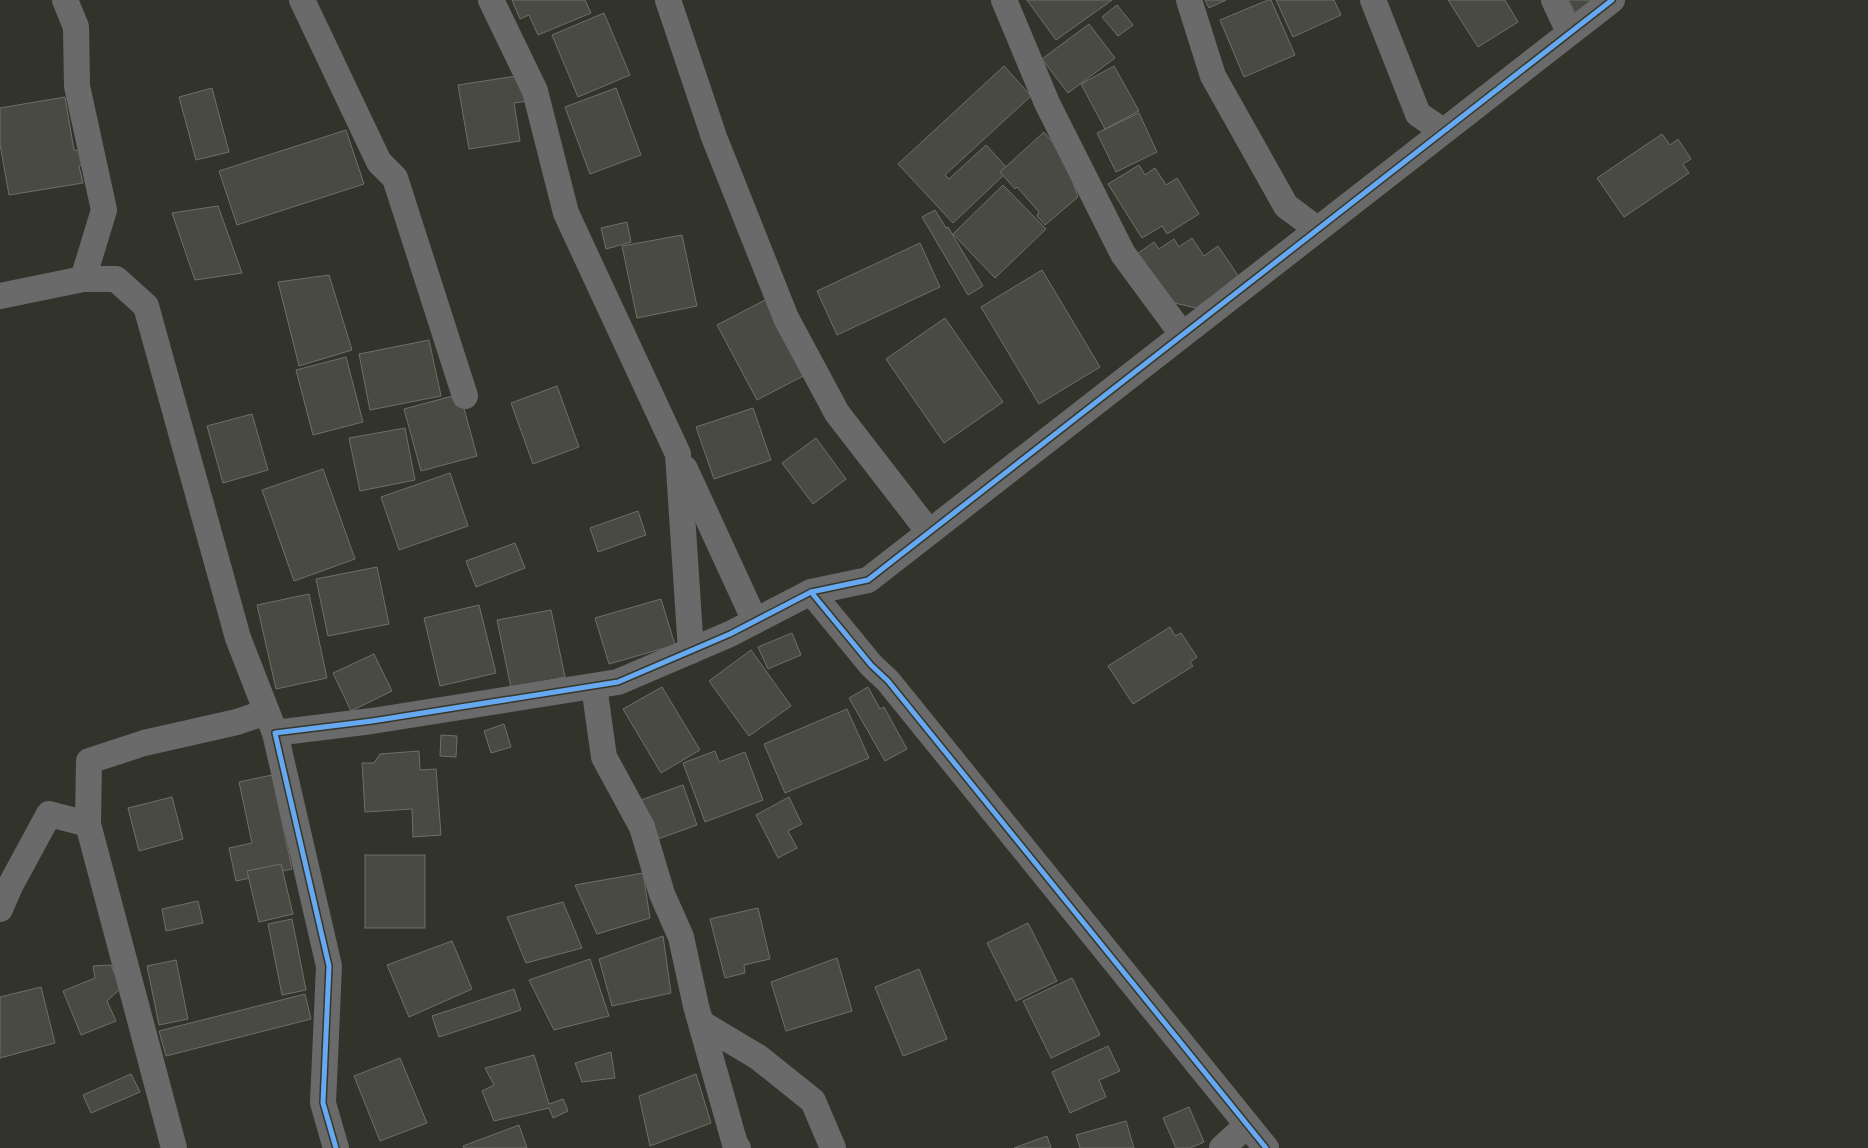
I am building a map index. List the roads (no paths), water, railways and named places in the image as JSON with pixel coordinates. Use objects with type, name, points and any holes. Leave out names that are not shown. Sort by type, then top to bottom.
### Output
[{"type":"street","points":[[64,0],[76,28],[78,86],[104,210],[84,279]]},
{"type":"street","points":[[302,0],[379,162],[395,178],[464,396]]},
{"type":"street","points":[[491,0],[536,91],[566,213],[755,621]]},
{"type":"street","points":[[668,0],[714,137],[786,318],[837,413],[929,532]]},
{"type":"street","points":[[1004,0],[1047,103],[1124,254],[1182,334]]},
{"type":"street","points":[[1189,0],[1213,76],[1286,206],[1317,229]]},
{"type":"street","points":[[1373,0],[1418,114],[1443,131]]},
{"type":"street","points":[[1554,0],[1569,32]]},
{"type":"street","points":[[174,1148],[88,824],[89,762],[144,743],[236,722],[372,721],[618,682],[691,651],[811,592],[868,580],[1612,0]]},
{"type":"street","points":[[0,296],[84,279],[116,279],[146,306],[238,638],[271,722],[329,966],[323,1103],[336,1148]]},
{"type":"street","points":[[678,454],[691,651]]},
{"type":"street","points":[[811,592],[871,665],[888,682],[1266,1148]]},
{"type":"street","points":[[594,686],[604,758],[642,827],[662,894],[681,937],[701,1023],[734,1144],[738,1148]]},
{"type":"street","points":[[0,909],[10,886],[49,814],[88,824]]},
{"type":"street","points":[[701,1023],[758,1057],[813,1100],[833,1148]]},
{"type":"street","points":[[1222,1148],[1247,1125]]}]
